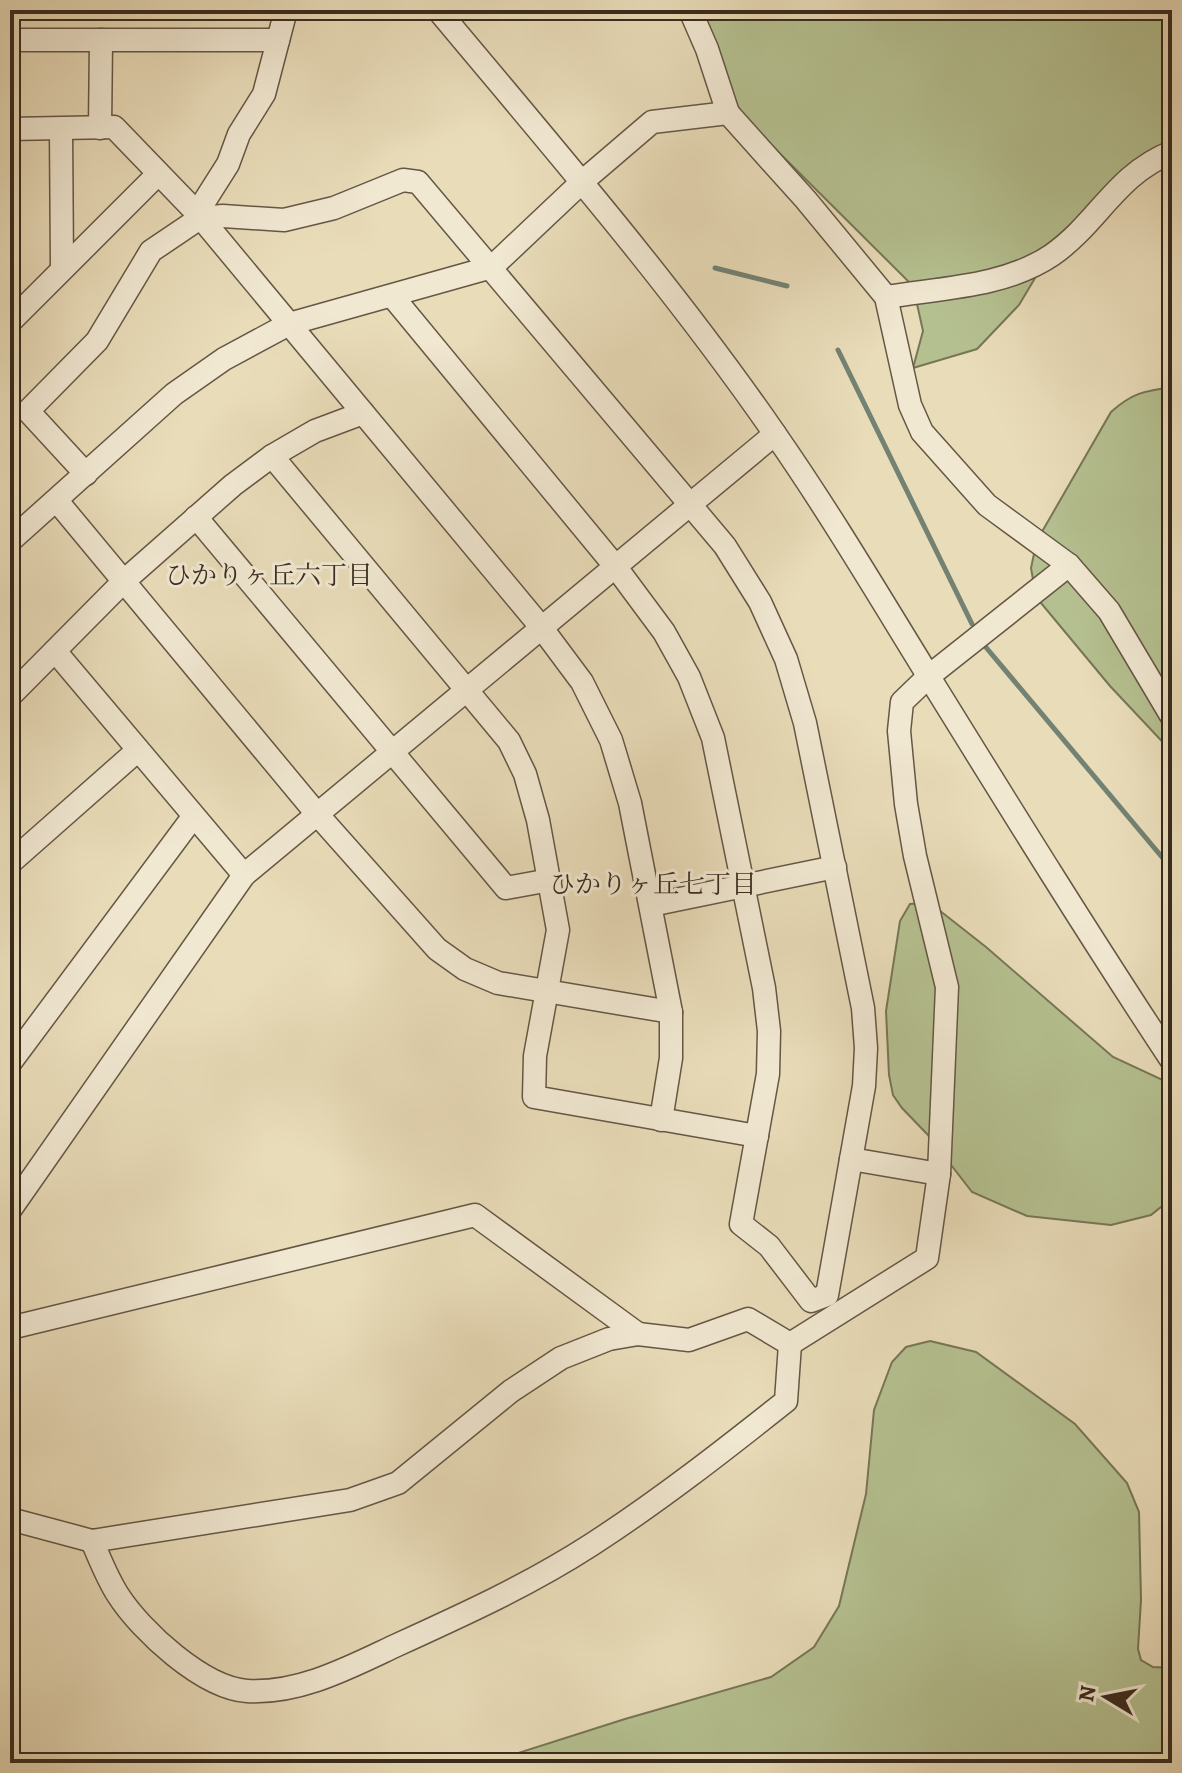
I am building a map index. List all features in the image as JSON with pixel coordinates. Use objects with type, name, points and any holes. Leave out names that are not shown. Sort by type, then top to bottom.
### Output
[{"type":"street","points":[[86,474],[28,411],[97,341],[151,251],[198,216],[228,164],[239,134],[264,94],[286,10]]},
{"type":"street","points":[[438,10],[583,181],[666,286],[775,434],[853,552],[1092,940],[1172,1061]]},
{"type":"street","points":[[690,10],[711,59],[728,113],[806,200],[886,297],[910,405],[922,432],[987,505],[1069,565],[1109,611],[1172,717]]},
{"type":"street","points":[[10,40],[278,40]]},
{"type":"street","points":[[100,128],[101,40]]},
{"type":"street","points":[[10,541],[174,394],[224,359],[289,324],[492,267],[583,181],[652,122],[728,113]]},
{"type":"street","points":[[10,129],[114,127],[198,216],[541,627],[582,682],[611,740],[630,803],[671,1012],[671,1058],[661,1120]]},
{"type":"street","points":[[61,129],[62,268]]},
{"type":"street","points":[[886,297],[1004,277],[1040,261],[1078,233],[1136,170],[1172,152]]},
{"type":"street","points":[[10,322],[158,174]]},
{"type":"street","points":[[198,216],[284,220],[334,208],[403,180],[418,182],[725,546],[760,602],[786,659],[805,723],[863,1008],[866,1048],[864,1086],[827,1295],[811,1301],[769,1246],[741,1224],[768,1074],[769,1031],[764,988],[713,738],[689,677],[664,632],[615,566],[393,297]]},
{"type":"street","points":[[10,696],[124,581],[196,517],[272,456],[315,431],[363,413]]},
{"type":"street","points":[[10,1210],[244,875],[775,434]]},
{"type":"street","points":[[272,456],[509,741],[525,774],[550,880],[558,930],[535,1056],[534,1097],[757,1136]]},
{"type":"street","points":[[57,501],[317,814],[437,949],[465,969],[498,983],[671,1012]]},
{"type":"street","points":[[196,517],[506,888],[550,880]]},
{"type":"street","points":[[790,1344],[927,1258],[939,1174],[947,987],[915,856],[901,768],[899,731],[902,702],[929,676],[1069,565]]},
{"type":"street","points":[[55,651],[244,875]]},
{"type":"street","points":[[10,863],[138,750]]},
{"type":"street","points":[[10,1063],[193,817]]},
{"type":"street","points":[[651,905],[835,867]]},
{"type":"street","points":[[851,1159],[939,1174]]},
{"type":"street","points":[[10,1328],[475,1215],[638,1334]]},
{"type":"street","points":[[10,1519],[92,1541],[350,1500],[398,1483],[511,1391],[561,1358],[609,1339],[638,1334],[689,1340],[748,1319],[790,1344]]},
{"type":"street","points":[[92,1541],[120,1599],[184,1662],[211,1680],[245,1691],[284,1688],[332,1675],[484,1605],[589,1546],[707,1463],[786,1401],[790,1344]]},
{"type":"green space","points":[[695,10],[1172,10],[1172,159],[1157,166],[1050,253],[1019,305],[977,349],[913,368],[923,331],[913,286],[718,92]]},
{"type":"green space","points":[[1172,387],[1172,752],[1110,686],[1036,597],[1031,568],[1043,530],[1111,412],[1139,394]]},
{"type":"green space","points":[[924,903],[939,910],[986,947],[1113,1057],[1172,1087],[1172,1198],[1151,1215],[1111,1225],[1027,1216],[972,1192],[927,1134],[902,1108],[893,1095],[889,1075],[886,1011],[900,921],[910,904]]},
{"type":"green space","points":[[930,1341],[976,1352],[1075,1424],[1127,1483],[1139,1512],[1141,1600],[1138,1649],[1141,1660],[1153,1667],[1172,1668],[1172,1763],[487,1763],[771,1677],[814,1647],[839,1606],[866,1494],[874,1410],[892,1362],[906,1347]]},
{"type":"waterway","points":[[715,268],[787,286]]},
{"type":"waterway","points":[[838,350],[972,624]]},
{"type":"waterway","points":[[984,645],[1172,869]]},
{"type":"district","name":"ひかりヶ丘六丁目","points":[[269,575]]},
{"type":"district","name":"ひかりヶ丘七丁目","points":[[653,884]]}]
